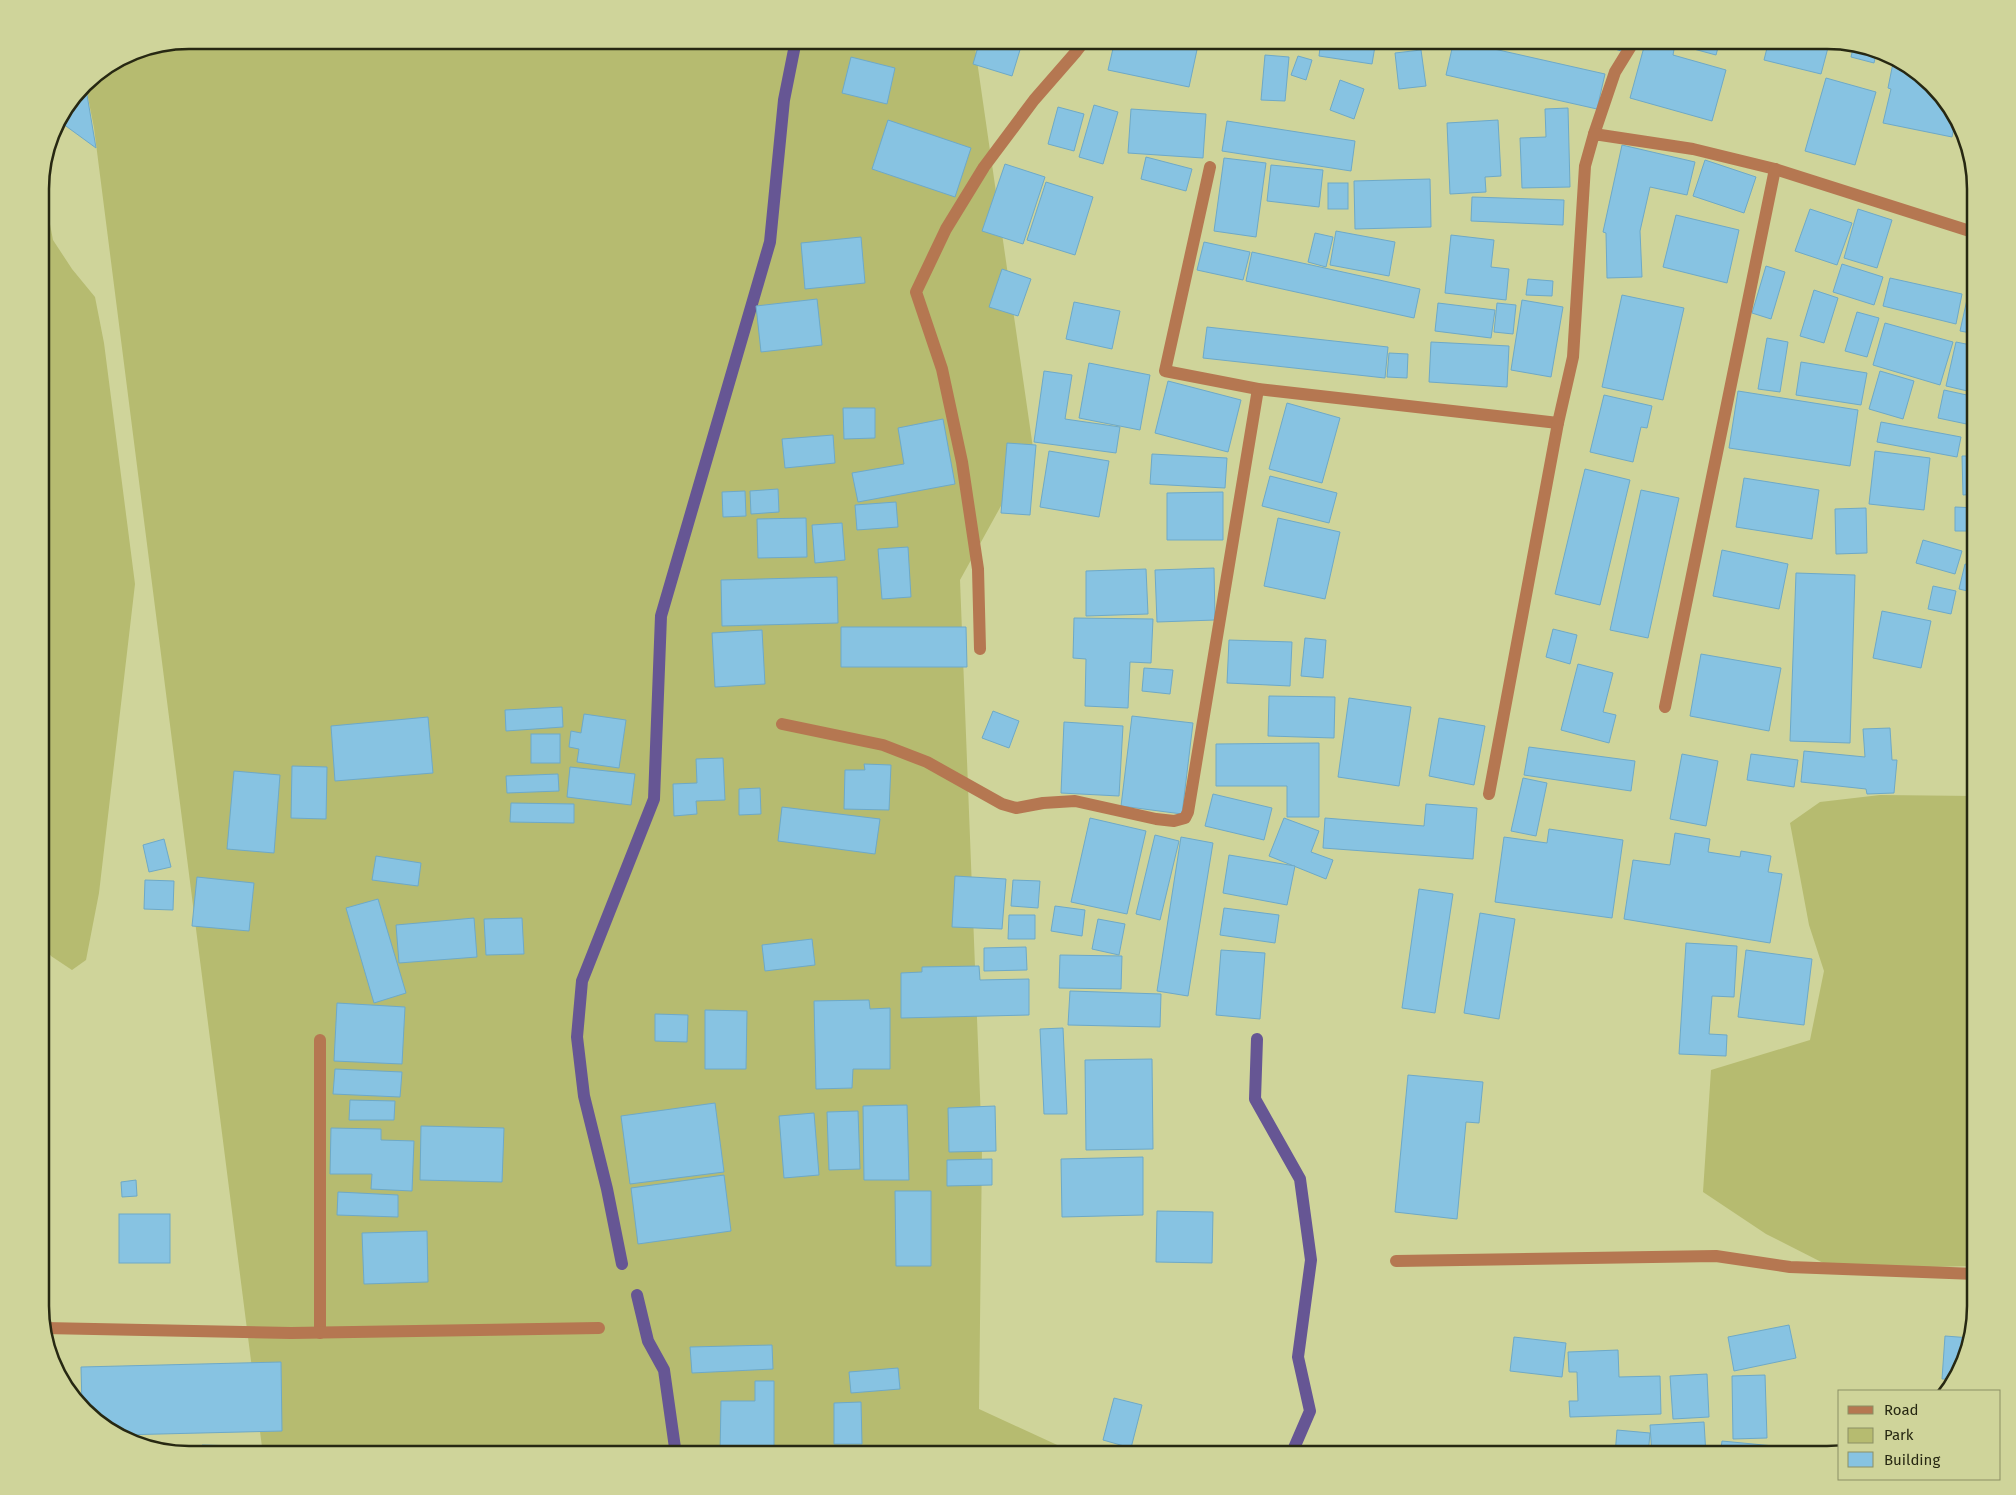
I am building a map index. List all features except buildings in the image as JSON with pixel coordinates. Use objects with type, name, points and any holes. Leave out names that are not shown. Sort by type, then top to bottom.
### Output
[{"type":"street","points":[[980,649],[978,569],[962,462],[942,368],[916,292],[946,229],[984,167],[1034,100],[1078,49]]},
{"type":"street","points":[[1489,794],[1558,423],[1573,356],[1585,166],[1615,72],[1629,49]]},
{"type":"street","points":[[1594,134],[1693,149],[1775,169],[1967,230]]},
{"type":"street","points":[[1210,167],[1165,371],[1258,389],[1558,423]]},
{"type":"street","points":[[1664,707],[1775,169]]},
{"type":"street","points":[[782,724],[883,745],[928,762],[1002,804],[1016,808],[1043,803],[1075,801],[1156,819],[1174,821],[1185,818],[1188,812],[1258,389]]},
{"type":"street","points":[[320,1040],[320,1332]]},
{"type":"street","points":[[1396,1261],[1716,1256],[1790,1267],[1967,1274]]},
{"type":"street","points":[[50,1328],[320,1332],[600,1328]]},
{"type":"green space","points":[[975,49],[1033,448],[960,580],[982,1147],[979,1409],[1059,1446],[262,1446],[94,128],[87,93],[119,67],[144,56],[170,50]]},
{"type":"green space","points":[[49,219],[53,240],[72,269],[95,297],[104,343],[135,584],[99,893],[86,960],[72,970],[49,953]]},
{"type":"green space","points":[[1880,795],[1967,796],[1967,1266],[1835,1269],[1766,1234],[1703,1192],[1711,1070],[1810,1040],[1824,971],[1809,925],[1790,823],[1820,802]]},
{"type":"waterway","points":[[622,1264],[607,1189],[584,1096],[577,1037],[582,981],[654,799],[661,616],[770,242],[784,100],[794,49]]},
{"type":"waterway","points":[[1257,1039],[1255,1099],[1300,1179],[1311,1260],[1298,1357],[1310,1411],[1295,1446]]},
{"type":"waterway","points":[[637,1295],[648,1341],[664,1370],[675,1446]]}]
